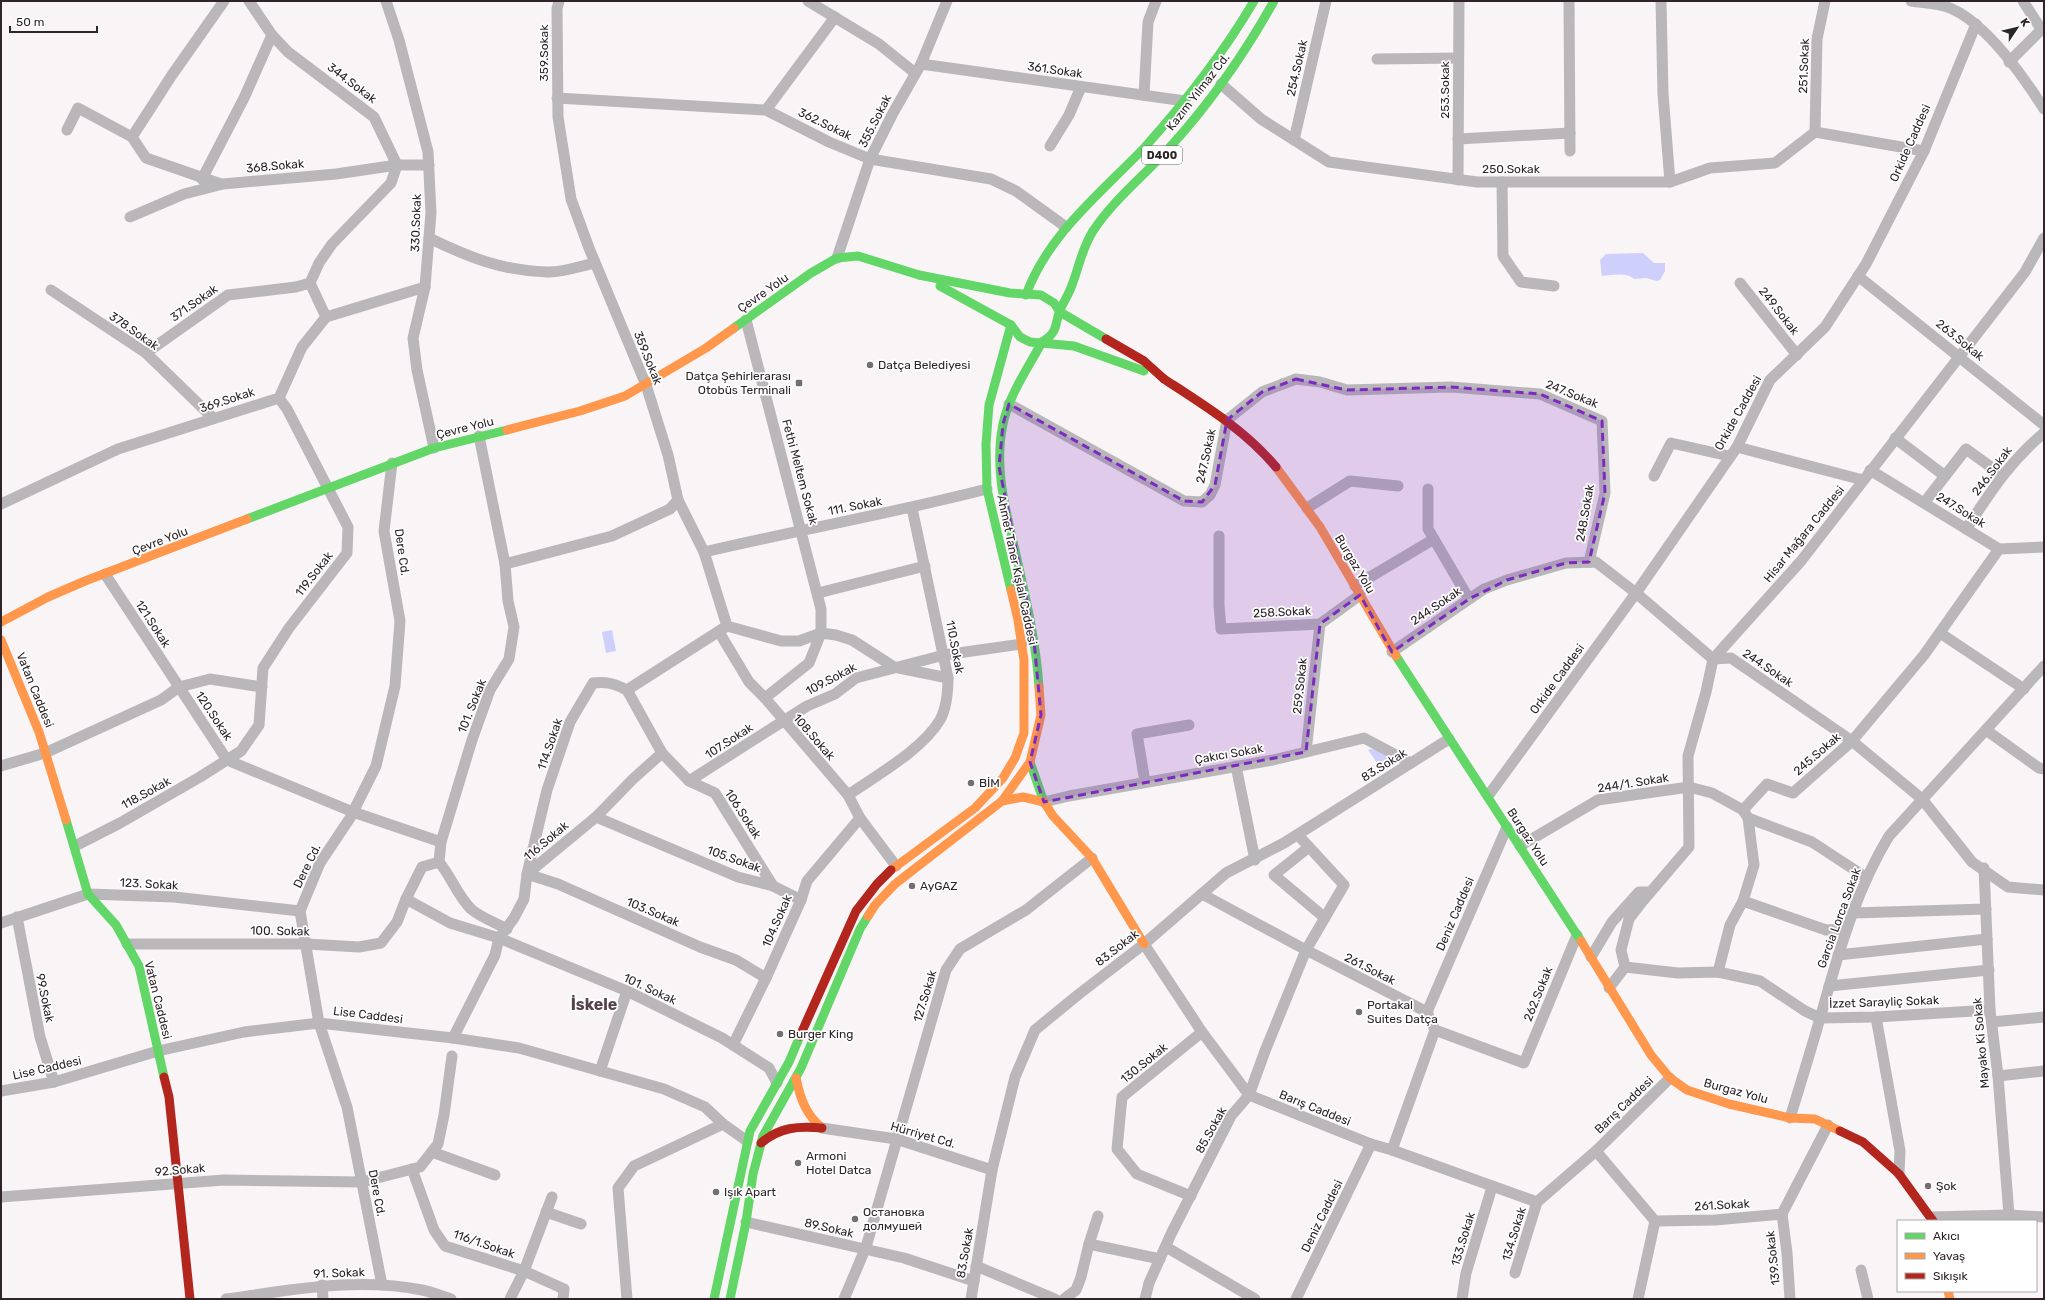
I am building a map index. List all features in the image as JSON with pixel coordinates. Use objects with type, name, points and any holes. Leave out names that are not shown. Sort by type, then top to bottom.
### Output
[{"type":"main road","name":"Kazım Yılmaz Cd.","points":[[1023,298],[1032,277],[1066,227],[1158,132],[1185,101],[1241,26],[1254,1]]},
{"type":"main road","name":"Kazım Yılmaz Cd.","points":[[1060,312],[1074,281],[1088,239],[1099,222],[1122,195],[1171,146],[1221,84],[1256,34],[1274,1]]},
{"type":"main road","name":"Çevre Yolu","points":[[1,622],[48,597],[392,463],[434,448],[580,411],[625,396],[646,385],[706,348],[811,273],[837,258],[858,256],[919,275]]},
{"type":"main road","points":[[919,275],[1023,298],[1041,295],[1048,298],[1060,312],[1144,361],[1164,379]]},
{"type":"main road","points":[[919,275],[1011,325],[1018,335],[1024,340],[1075,346],[1164,379]]},
{"type":"main road","name":"D400","points":[[1042,342],[1054,334],[1058,326],[1060,312]]},
{"type":"main road","name":"Ahmet Taner Kışlalı Caddesi","points":[[714,1299],[750,1131],[796,1048],[856,911],[877,884],[896,866],[975,808],[1003,778],[1015,758],[1024,733],[1024,660],[1022,644],[1018,620],[987,489],[986,444],[989,405],[1011,325],[1012,314]]},
{"type":"main road","name":"Ahmet Taner Kışlalı Caddesi","points":[[730,1299],[746,1222],[753,1174],[763,1136],[796,1078],[860,928],[875,905],[895,884],[1002,801],[1030,762],[1040,715],[1038,669],[1033,631],[1002,492],[999,467],[1003,424],[1010,404],[1042,342]]},
{"type":"main road","name":"Burgaz Yolu","points":[[1164,379],[1227,420],[1268,456],[1307,508],[1358,591],[1392,652],[1488,796],[1591,957],[1609,988],[1620,1002],[1651,1055],[1670,1078],[1688,1090],[1729,1104],[1790,1118],[1815,1120],[1863,1142],[1899,1174],[1932,1219]]},
{"type":"main road","name":"Vatan Caddesi","points":[[1,640],[40,732],[68,831],[88,894],[116,925],[139,966],[169,1097],[190,1299]]},
{"type":"main road","points":[[1030,762],[1044,802],[1053,816],[1092,858],[1144,944]]},
{"type":"main road","points":[[1002,801],[1018,795],[1032,797],[1044,802]]},
{"type":"main road","points":[[796,1078],[798,1092],[804,1105],[811,1117],[822,1128]]},
{"type":"main road","points":[[761,1143],[775,1132],[784,1128],[795,1126],[822,1128]]},
{"type":"street","points":[[132,137],[172,75],[224,1]]},
{"type":"street","name":"344.Sokak","points":[[249,1],[272,35],[288,52],[374,117],[397,165]]},
{"type":"street","name":"330.Sokak","points":[[386,1],[405,62],[428,152],[431,213],[425,287],[412,338],[417,370],[434,448]]},
{"type":"street","name":"359.Sokak","points":[[559,1],[557,9],[558,117],[571,199],[595,263],[646,385],[668,456],[678,500],[704,552],[723,629]]},
{"type":"street","name":"361.Sokak","points":[[808,1],[918,68],[1185,101]]},
{"type":"street","name":"355.Sokak","points":[[837,258],[870,159],[892,113],[918,68],[947,1]]},
{"type":"street","points":[[1144,95],[1148,22],[1156,1]]},
{"type":"street","name":"254.Sokak","points":[[1294,140],[1326,1]]},
{"type":"street","name":"253.Sokak","points":[[1458,180],[1459,1]]},
{"type":"street","points":[[1569,1],[1570,151]]},
{"type":"street","points":[[1661,1],[1663,94],[1670,182]]},
{"type":"street","name":"251.Sokak","points":[[1815,132],[1817,40],[1824,1]]},
{"type":"street","points":[[1911,1],[1950,8],[1976,24],[2009,62],[2044,109]]},
{"type":"street","points":[[2009,62],[2043,28],[2023,1]]},
{"type":"street","points":[[766,110],[834,17]]},
{"type":"street","name":"Orkide Caddesi","points":[[1488,796],[1636,593],[1737,447],[1770,380],[1825,327],[1858,276],[1924,151],[1976,24]]},
{"type":"street","points":[[202,179],[244,98],[272,35]]},
{"type":"street","points":[[1377,59],[1458,58]]},
{"type":"street","name":"250.Sokak","points":[[1221,84],[1261,119],[1329,162],[1477,182],[1670,182],[1710,168],[1775,163],[1815,132]]},
{"type":"street","points":[[1050,146],[1069,115],[1080,87]]},
{"type":"street","name":"362.Sokak","points":[[557,98],[766,110],[829,142],[870,159],[991,179],[1016,191],[1066,227]]},
{"type":"street","points":[[67,130],[78,108],[132,137],[146,158],[202,179],[223,184]]},
{"type":"street","points":[[1815,132],[1924,151]]},
{"type":"street","points":[[1458,139],[1570,133]]},
{"type":"street","points":[[326,317],[310,283],[319,263],[332,244],[392,183],[397,165]]},
{"type":"street","name":"368.Sokak","points":[[130,217],[184,194],[223,184],[336,174],[397,165],[429,165]]},
{"type":"street","points":[[1502,182],[1503,256],[1521,282],[1554,286]]},
{"type":"street","points":[[429,238],[470,258],[512,268],[548,272],[595,263]]},
{"type":"street","name":"Hisar Mağara Caddesi","points":[[1625,968],[1621,950],[1629,919],[1689,847],[1688,756],[1706,692],[1713,659],[1801,561],[1870,470],[2025,272],[2044,238]]},
{"type":"street","name":"263.Sokak","points":[[1858,276],[2044,425]]},
{"type":"street","name":"371.Sokak","points":[[146,353],[228,295],[296,287],[310,283]]},
{"type":"street","name":"249.Sokak","points":[[1740,283],[1797,355]]},
{"type":"street","points":[[279,398],[302,347],[326,317],[425,287]]},
{"type":"street","name":"378.Sokak","points":[[51,290],[146,353],[214,418]]},
{"type":"street","name":"Fethi Meltem Sokak","points":[[746,320],[818,593],[821,609],[821,633]]},
{"type":"street","name":"247.Sokak","points":[[1010,404],[1184,501],[1202,502],[1210,495],[1216,485],[1227,420],[1262,392],[1296,379],[1320,382],[1347,390],[1452,387],[1540,394],[1602,421]]},
{"type":"street","name":"369.Sokak","points":[[1,504],[118,450],[279,398]]},
{"type":"street","name":"119.Sokak","points":[[227,760],[241,750],[259,725],[263,668],[294,622],[347,553],[348,527],[287,409],[279,398]]},
{"type":"street","name":"248.Sokak","points":[[1589,562],[1605,493],[1602,421]]},
{"type":"street","name":"246.Sokak","points":[[1966,529],[2002,474],[2026,448],[2044,433]]},
{"type":"street","name":"101. Sokak","points":[[439,862],[441,842],[472,740],[490,690],[509,659],[514,627],[508,601],[504,564],[480,436]]},
{"type":"street","points":[[1895,438],[1945,476]]},
{"type":"street","points":[[1654,476],[1671,443],[1730,456]]},
{"type":"street","points":[[1737,447],[1863,480]]},
{"type":"street","points":[[1924,503],[1966,449],[2002,474]]},
{"type":"street","name":"Dere Cd.","points":[[382,1285],[347,1107],[319,1023],[307,944],[300,911],[320,863],[353,812],[376,766],[395,686],[400,621],[384,531],[392,463]]},
{"type":"street","name":"247.Sokak","points":[[1870,470],[1999,549]]},
{"type":"street","points":[[1307,508],[1350,481],[1398,486]]},
{"type":"street","name":"111. Sokak","points":[[704,552],[802,529],[912,508],[987,489]]},
{"type":"street","points":[[1428,490],[1428,529],[1469,599]]},
{"type":"street","points":[[504,564],[612,536],[670,509],[678,500]]},
{"type":"street","name":"110.Sokak","points":[[848,795],[904,757],[940,720],[947,701],[948,678],[944,655],[912,508]]},
{"type":"street","name":"258.Sokak","points":[[1219,536],[1219,605],[1221,629],[1320,624],[1358,591],[1434,539]]},
{"type":"street","points":[[1999,549],[2044,547]]},
{"type":"street","name":"245.Sokak","points":[[1746,814],[1767,784],[1793,793],[1852,741],[1924,655],[1999,549]]},
{"type":"street","name":"244.Sokak","points":[[1392,652],[1484,589],[1507,580],[1566,563],[1596,562],[1636,593],[1713,659],[1731,658],[1852,741],[1922,799],[1972,862],[2008,886],[2044,890]]},
{"type":"street","points":[[818,593],[924,566]]},
{"type":"street","name":"121.Sokak","points":[[105,574],[179,687]]},
{"type":"street","name":"259.Sokak","points":[[1306,752],[1320,624]]},
{"type":"street","points":[[626,690],[723,629],[781,641],[799,641],[821,633]]},
{"type":"street","name":"108.Sokak","points":[[723,629],[749,682],[848,795],[860,818],[896,866]]},
{"type":"street","points":[[764,698],[809,664],[821,633]]},
{"type":"street","name":"109.Sokak","points":[[821,633],[836,634],[852,640],[894,667],[948,678]]},
{"type":"street","points":[[1940,633],[2024,689]]},
{"type":"street","name":"109.Sokak","points":[[783,721],[807,706],[835,694],[856,678],[944,655],[1022,644]]},
{"type":"street","name":"Garcia Lorca Sokak","points":[[1790,1118],[1838,955],[1853,913],[1876,858],[1889,836],[2044,666]]},
{"type":"street","points":[[1,766],[46,753],[161,700],[179,687],[210,679],[262,687]]},
{"type":"street","name":"114.Sokak","points":[[527,874],[547,790],[570,722],[593,683],[602,682],[614,684],[626,690]]},
{"type":"street","name":"120.Sokak","points":[[179,687],[227,760]]},
{"type":"street","name":"106.Sokak","points":[[626,690],[662,753],[689,781],[715,793],[773,886]]},
{"type":"street","name":"107.Sokak","points":[[689,781],[783,721]]},
{"type":"street","points":[[1145,782],[1137,734],[1189,725]]},
{"type":"street","points":[[1986,730],[2039,768],[2044,769]]},
{"type":"street","name":"Çakıcı Sokak","points":[[1044,802],[1069,796],[1306,752],[1364,738],[1411,763]]},
{"type":"street","name":"83.Sokak","points":[[971,1299],[992,1170],[1015,1077],[1034,1030],[1144,944],[1226,874],[1298,835],[1450,739]]},
{"type":"street","name":"116.Sokak","points":[[453,1038],[495,955],[498,938],[506,929],[524,899],[527,874],[596,817],[633,779],[662,753]]},
{"type":"street","points":[[227,760],[353,812],[441,842]]},
{"type":"street","name":"118.Sokak","points":[[74,846],[140,812],[227,760]]},
{"type":"street","points":[[1236,766],[1254,860]]},
{"type":"street","points":[[1689,787],[1712,793],[1746,814],[1812,842],[1867,878]]},
{"type":"street","name":"244/1. Sokak","points":[[1520,846],[1598,800],[1689,787]]},
{"type":"street","points":[[1718,972],[1730,925],[1743,901],[1754,865],[1746,814]]},
{"type":"street","name":"105.Sokak","points":[[596,817],[738,877],[773,886],[801,900]]},
{"type":"street","name":"104.Sokak","points":[[732,1045],[766,978],[801,900],[807,881],[860,818]]},
{"type":"street","name":"Deniz Caddesi","points":[[1427,1012],[1507,826]]},
{"type":"street","points":[[1298,835],[1309,846],[1274,875],[1325,918]]},
{"type":"street","name":"85.Sokak","points":[[1144,1299],[1160,1259],[1231,1116],[1249,1095],[1264,1051],[1306,950],[1344,885],[1309,846]]},
{"type":"street","name":"127.Sokak","points":[[844,1299],[865,1249],[946,970],[960,949],[1026,910],[1092,858]]},
{"type":"street","points":[[406,899],[422,867],[439,862],[449,874],[454,886],[471,909],[506,929]]},
{"type":"street","name":"Mayako Ki Sokak","points":[[1984,869],[1991,1016],[1998,1076],[2009,1215]]},
{"type":"street","name":"103.Sokak","points":[[527,874],[558,884],[700,947],[736,960],[766,978]]},
{"type":"street","name":"Hisar Mağara Caddesi","points":[[1591,957],[1612,922],[1638,892],[1650,892]]},
{"type":"street","name":"123. Sokak","points":[[1,923],[88,894],[174,897],[300,911]]},
{"type":"street","name":"261.Sokak","points":[[1202,894],[1306,950],[1427,1012]]},
{"type":"street","name":"101. Sokak","points":[[406,899],[450,923],[498,938],[626,991],[732,1045],[769,1068],[777,1083]]},
{"type":"street","name":"100. Sokak","points":[[127,944],[307,944],[359,947],[381,943],[397,922],[406,899]]},
{"type":"street","points":[[1743,901],[1826,930],[1847,929]]},
{"type":"street","points":[[1853,913],[1986,908]]},
{"type":"street","name":"99.Sokak","points":[[16,917],[40,1037],[54,1082]]},
{"type":"street","name":"262.Sokak","points":[[1435,1030],[1524,1063],[1577,935]]},
{"type":"street","points":[[1838,955],[1987,939]]},
{"type":"street","points":[[1144,944],[1202,1032],[1249,1095]]},
{"type":"street","points":[[1609,988],[1625,968]]},
{"type":"street","name":"İzzet Sarayliç Sokak","points":[[1625,968],[1678,973],[1718,972],[1760,980],[1805,1011],[1820,1018],[1991,1016],[2044,1017]]},
{"type":"street","points":[[1829,986],[1989,970]]},
{"type":"street","points":[[600,1071],[626,991]]},
{"type":"street","points":[[1392,1150],[1435,1030],[1427,1012]]},
{"type":"street","points":[[1876,1017],[1900,1151],[1899,1174]]},
{"type":"street","name":"Lise Caddesi","points":[[1,1091],[54,1082],[158,1051],[244,1032],[319,1023],[453,1038],[519,1048],[664,1089],[688,1098],[705,1107],[723,1124],[747,1141]]},
{"type":"street","name":"130.Sokak","points":[[1191,1196],[1137,1174],[1117,1149],[1122,1097],[1202,1032]]},
{"type":"street","points":[[362,1182],[420,1167],[438,1144],[444,1115],[452,1056]]},
{"type":"street","points":[[1998,1076],[2044,1071]]},
{"type":"street","name":"Barış Caddesi","points":[[1249,1095],[1370,1144],[1392,1150],[1537,1202],[1596,1151],[1670,1078]]},
{"type":"street","points":[[627,1299],[618,1188],[634,1166],[723,1124]]},
{"type":"street","points":[[1782,1214],[1828,1125]]},
{"type":"street","name":"Hürriyet Cd.","points":[[822,1128],[896,1139],[992,1170]]},
{"type":"street","name":"Deniz Caddesi","points":[[1296,1299],[1370,1144]]},
{"type":"street","points":[[1596,1151],[1655,1220],[1638,1299]]},
{"type":"street","points":[[432,1152],[495,1175]]},
{"type":"street","name":"116/1.Sokak","points":[[412,1169],[434,1230],[445,1246],[524,1271],[563,1294]]},
{"type":"street","name":"92.Sokak","points":[[1,1197],[224,1180],[362,1182]]},
{"type":"street","name":"133.Sokak","points":[[1462,1299],[1466,1273],[1492,1187]]},
{"type":"street","points":[[510,1299],[524,1271],[552,1196]]},
{"type":"street","name":"134.Sokak","points":[[1515,1273],[1537,1202]]},
{"type":"street","points":[[546,1212],[581,1224]]},
{"type":"street","name":"261.Sokak","points":[[1655,1220],[1715,1220],[1782,1214]]},
{"type":"street","name":"139.Sokak","points":[[1782,1214],[1787,1253],[1790,1299]]},
{"type":"street","points":[[1932,1219],[2009,1215],[2044,1217]]},
{"type":"street","points":[[1064,1299],[1076,1290],[1098,1216]]},
{"type":"street","name":"89.Sokak","points":[[746,1222],[904,1258],[974,1281]]},
{"type":"street","points":[[1089,1244],[1160,1259]]},
{"type":"street","points":[[1166,1248],[1256,1299]]},
{"type":"street","points":[[976,1266],[1055,1299]]},
{"type":"street","points":[[1861,1270],[1868,1299]]},
{"type":"street","points":[[322,1285],[323,1299]]},
{"type":"street","name":"91. Sokak","points":[[226,1299],[322,1285],[382,1285],[452,1299]]},
{"type":"highlighted area","points":[[1296,379],[1347,390],[1451,387],[1540,394],[1602,421],[1605,493],[1589,562],[1566,563],[1507,580],[1469,599],[1392,652],[1360,595],[1320,624],[1306,752],[1044,802],[1030,762],[1041,715],[1033,631],[999,467],[1003,424],[1009,404],[1184,501],[1202,502],[1215,485],[1227,420],[1262,392]]},
{"type":"water","points":[[1643,253],[1654,263],[1665,263],[1665,271],[1660,280],[1657,281],[1646,278],[1634,279],[1627,275],[1602,276],[1600,260],[1606,254]]},
{"type":"water","points":[[612,630],[616,651],[606,653],[602,632]]},
{"type":"water","points":[[1371,749],[1384,754],[1390,761],[1391,765],[1385,769],[1379,761],[1377,763],[1368,750]]},
{"type":"traffic: fast","points":[[1026,295],[1036,273],[1062,233],[1077,215],[1145,147],[1175,112],[1230,40],[1254,1]]},
{"type":"traffic: fast","points":[[1042,342],[1054,331],[1060,310],[1071,288],[1083,251],[1089,237],[1101,219],[1170,147],[1199,113],[1239,58],[1274,1]]},
{"type":"traffic: fast","points":[[734,328],[811,273],[837,258],[858,256],[919,275]]},
{"type":"traffic: fast","points":[[919,275],[1010,293],[1041,295],[1054,303],[1060,312],[1106,339]]},
{"type":"traffic: fast","points":[[940,286],[1011,325],[1020,337],[1030,342],[1074,346],[1144,371]]},
{"type":"traffic: fast","points":[[1011,325],[989,405],[986,444],[987,489],[1011,590]]},
{"type":"traffic: fast","points":[[1039,687],[1038,669],[1030,618],[1004,503],[1000,472],[1000,456],[1003,424],[1006,413],[1020,382],[1042,342]]},
{"type":"traffic: fast","points":[[247,519],[434,448],[507,430]]},
{"type":"traffic: fast","points":[[1396,656],[1581,941]]},
{"type":"traffic: fast","points":[[1030,762],[1044,802]]},
{"type":"traffic: fast","points":[[66,820],[88,894],[116,925],[139,966],[164,1077]]},
{"type":"traffic: fast","points":[[730,1299],[746,1222],[753,1174],[763,1136],[801,1068],[860,929],[868,916]]},
{"type":"traffic: fast","points":[[714,1299],[750,1131],[789,1062],[800,1036]]},
{"type":"traffic: slow","points":[[507,430],[580,411],[625,396],[706,348],[734,328]]},
{"type":"traffic: slow","points":[[1276,467],[1320,527],[1396,656]]},
{"type":"traffic: slow","points":[[1,622],[48,597],[85,581],[247,519]]},
{"type":"traffic: slow","points":[[891,870],[975,808],[1003,778],[1015,758],[1024,733],[1024,660],[1018,620],[1011,590]]},
{"type":"traffic: slow","points":[[1,640],[39,732],[66,820]]},
{"type":"traffic: slow","points":[[868,916],[875,905],[895,884],[1002,801],[1030,762],[1041,715],[1039,687]]},
{"type":"traffic: slow","points":[[1002,801],[1023,797],[1044,802]]},
{"type":"traffic: slow","points":[[1044,802],[1053,816],[1092,858],[1144,944]]},
{"type":"traffic: slow","points":[[1581,941],[1651,1055],[1670,1078],[1687,1090],[1729,1104],[1790,1118],[1815,1119],[1840,1131]]},
{"type":"traffic: slow","points":[[796,1078],[804,1106],[816,1123],[822,1128]]},
{"type":"traffic: slow","points":[[1948,1292],[1950,1299]]},
{"type":"traffic: jam","points":[[1106,339],[1144,361],[1164,379]]},
{"type":"traffic: jam","points":[[1164,379],[1223,419],[1251,441],[1276,467]]},
{"type":"traffic: jam","points":[[800,1036],[856,911],[877,884],[891,870]]},
{"type":"traffic: jam","points":[[164,1077],[169,1097],[190,1299]]},
{"type":"traffic: jam","points":[[761,1143],[775,1134],[790,1129],[805,1127],[822,1128]]},
{"type":"traffic: jam","points":[[1840,1131],[1863,1142],[1899,1174],[1932,1220]]},
{"type":"place","name":"Datça Belediyesi","points":[[870,365]]},
{"type":"place","name":"Datça Şehirlerarası Otobüs Terminali","points":[[799,383]]},
{"type":"place","name":"BİM","points":[[971,783]]},
{"type":"place","name":"AyGAZ","points":[[912,886]]},
{"type":"place","name":"Portakal Suites Datça","points":[[1359,1012]]},
{"type":"place","name":"Burger King","points":[[780,1034]]},
{"type":"place","name":"Armoni Hotel Datca","points":[[798,1163]]},
{"type":"place","name":"Şok","points":[[1928,1186]]},
{"type":"place","name":"Işık Apart","points":[[716,1192]]},
{"type":"place","name":"Остановка долмушей","points":[[855,1219]]},
{"type":"district","name":"İskele","points":[[594,1004]]}]
